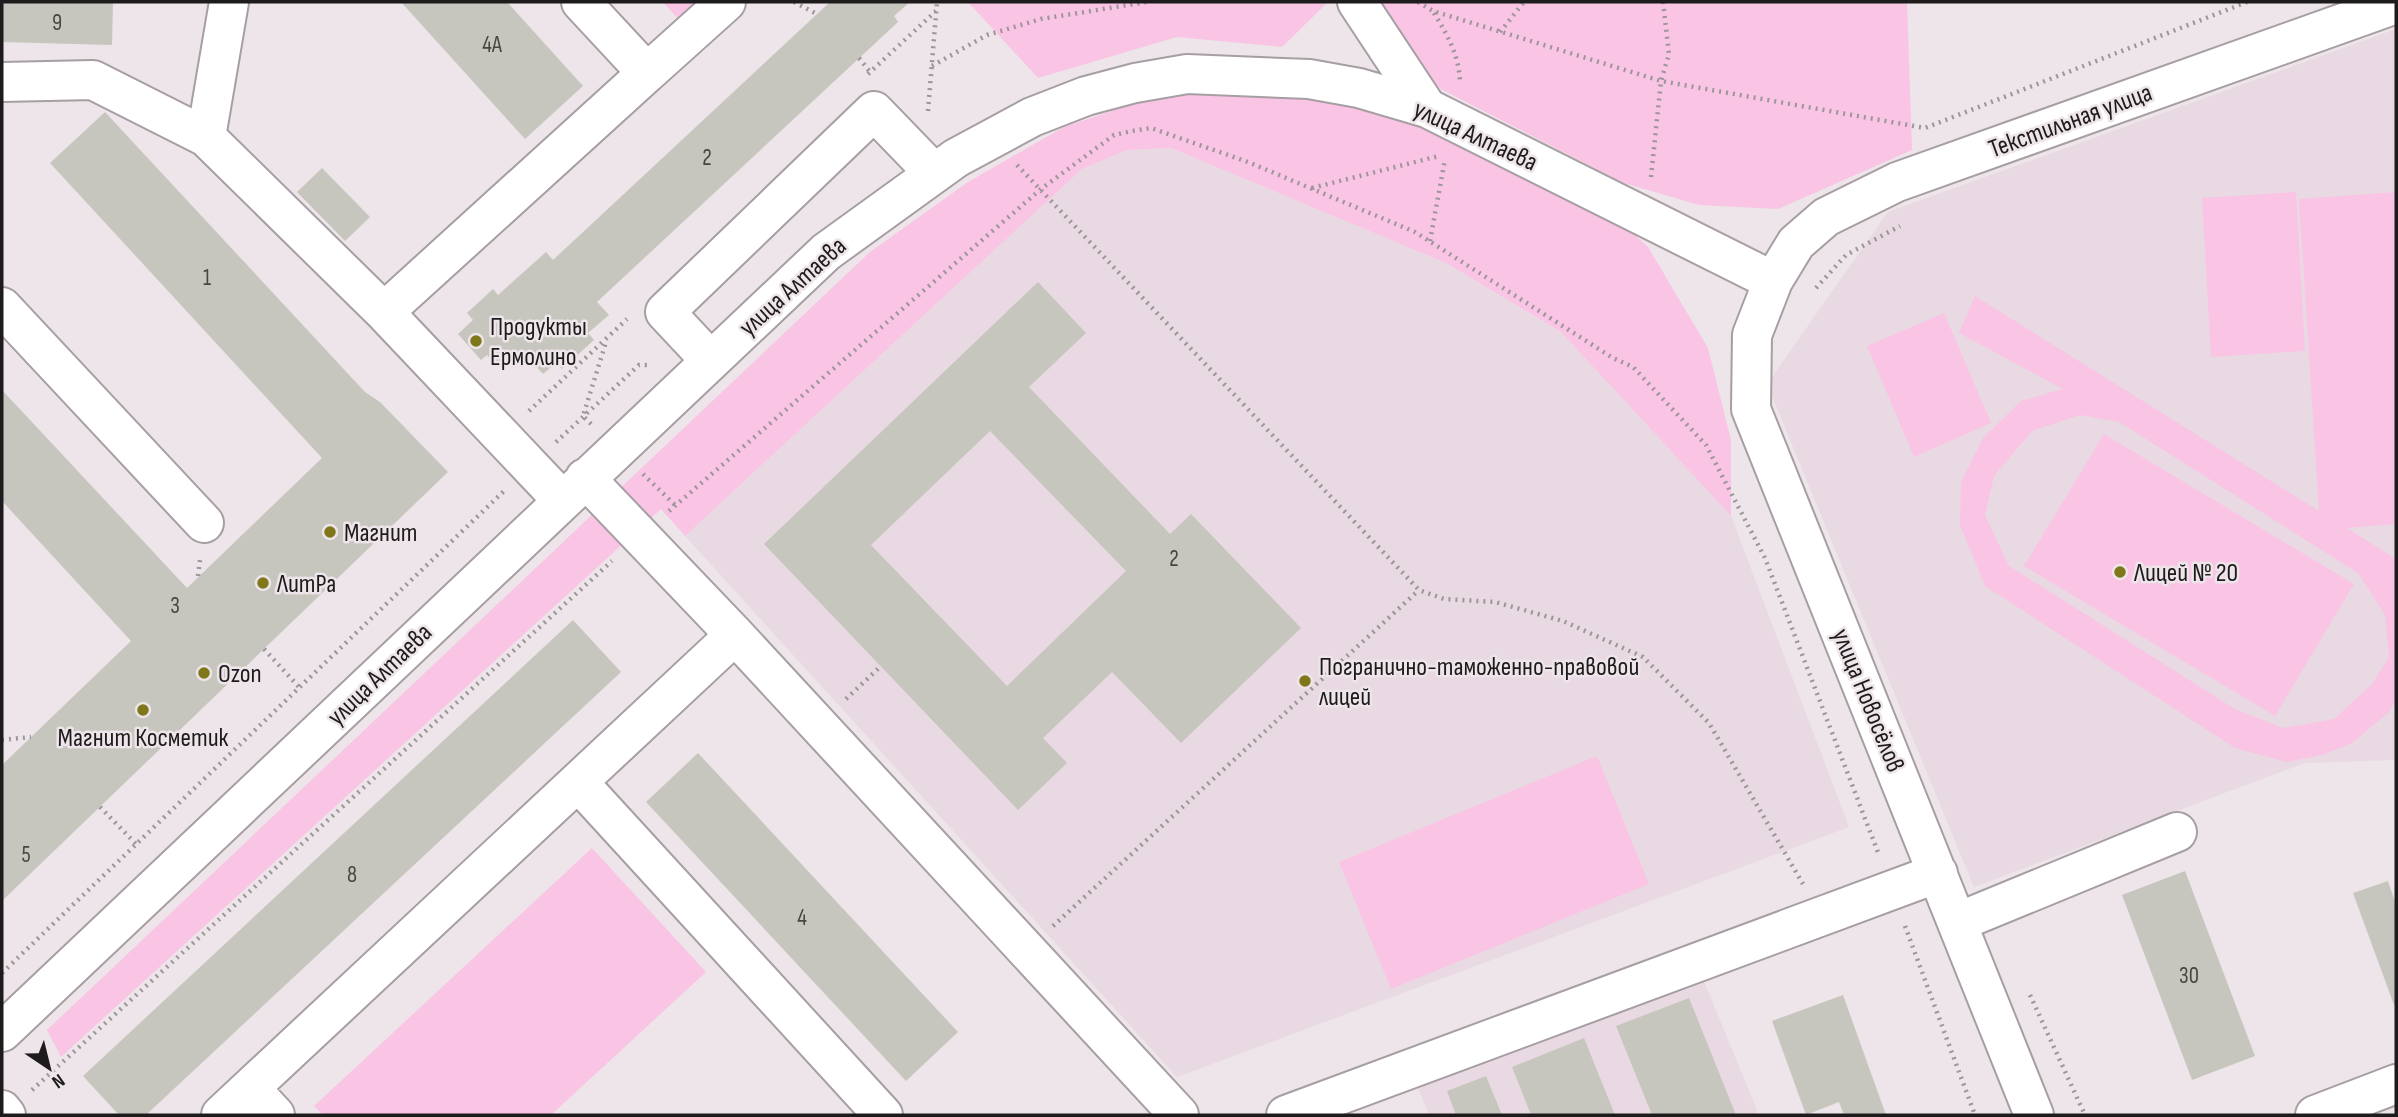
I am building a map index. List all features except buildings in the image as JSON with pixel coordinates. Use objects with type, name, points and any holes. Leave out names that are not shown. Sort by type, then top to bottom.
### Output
[{"type":"street","points":[[206,137],[229,2]]},
{"type":"street","points":[[580,2],[647,73]]},
{"type":"street","points":[[384,312],[726,2]]},
{"type":"street","points":[[1357,2],[1427,108]]},
{"type":"street","name":"Текстильная улица","points":[[1773,281],[1796,243],[1826,217],[1897,182],[2342,11],[2396,4]]},
{"type":"street","name":"улица Алтаева","points":[[2,1032],[825,252],[963,154],[1032,117],[1086,96],[1135,83],[1187,74],[1309,79],[1359,88],[1427,108],[1773,281]]},
{"type":"street","points":[[2,82],[93,80],[206,137],[384,312],[574,489],[640,535],[1179,1115]]},
{"type":"street","points":[[710,360],[665,312],[874,110],[934,173]]},
{"type":"street","name":"улица Новосёлов","points":[[1773,281],[1752,335],[1751,409],[2034,1115]]},
{"type":"street","points":[[2,307],[204,523]]},
{"type":"street","points":[[221,1115],[263,1102],[578,782],[735,635]]},
{"type":"street","points":[[578,782],[883,1115]]},
{"type":"street","points":[[1958,922],[2177,832]]},
{"type":"street","points":[[1286,1115],[1938,873]]},
{"type":"street","points":[[2315,1115],[2396,1084]]},
{"type":"path","points":[[794,2],[817,14]]},
{"type":"path","points":[[932,66],[987,35],[1041,19],[1147,2]]},
{"type":"path","points":[[1418,2],[1433,11],[1661,81],[1925,128],[2248,2]]},
{"type":"path","points":[[1500,32],[1524,2]]},
{"type":"path","points":[[1647,218],[1661,81],[1669,54],[1663,2]]},
{"type":"path","points":[[859,58],[870,72]]},
{"type":"path","points":[[4,1113],[640,535],[1041,189],[1114,135],[1151,128],[1248,162],[1415,232],[1602,351],[1633,367],[1706,445],[1765,558],[1975,1115]]},
{"type":"path","points":[[1311,188],[1446,154]]},
{"type":"path","points":[[1041,189],[1419,590],[1444,599],[1495,602],[1563,621],[1643,657],[1709,723],[1821,915]]},
{"type":"path","points":[[1815,290],[1846,255],[1910,221]]},
{"type":"path","points":[[583,416],[607,339]]},
{"type":"path","points":[[1027,951],[1419,590]]},
{"type":"path","points":[[264,649],[299,687]]},
{"type":"path","points":[[818,725],[881,666]]},
{"type":"path","points":[[2,740],[31,737]]},
{"type":"path","points":[[100,807],[136,844]]},
{"type":"shaded area","points":[[663,2],[706,2],[682,23]]},
{"type":"shaded area","points":[[968,2],[1328,2],[1282,47],[1177,37],[1038,78]]},
{"type":"shaded area","points":[[1375,2],[1907,2],[1912,150],[1778,209],[1699,205],[1624,183],[1425,81]]},
{"type":"shaded area","name":"Лицей № 20","points":[[2396,29],[2396,760],[2305,763],[1974,887],[1767,384],[1888,212]]},
{"type":"shaded area","points":[[1259,88],[1408,112],[1597,201],[1648,247],[1708,348],[1731,440],[1731,516],[1561,332],[1446,263],[1171,148],[1127,150],[1082,169],[685,536],[661,509],[61,1057],[47,1030],[870,252],[968,182],[1064,127],[1177,89]]},
{"type":"shaded area","name":"Погранично-таможенно-правовой лицей","points":[[1171,148],[1446,263],[1561,332],[1731,516],[1849,827],[1177,1077],[685,536],[1082,169],[1127,150]]},
{"type":"shaded area","points":[[2296,192],[2305,351],[2211,357],[2202,198]]},
{"type":"shaded area","points":[[2396,192],[2396,524],[2347,528],[2396,559],[2396,701],[2388,713],[2352,743],[2322,755],[2287,762],[2235,748],[1985,586],[1960,525],[1961,482],[1983,438],[2021,401],[2063,389],[1959,333],[1975,296],[2319,511],[2299,199]],"holes":[[[2080,415],[2119,422],[2358,573],[2385,615],[2389,657],[2372,684],[2334,719],[2283,728],[2235,709],[2009,566],[1985,515],[1994,476],[2032,431]]]},
{"type":"shaded area","points":[[1944,313],[1991,423],[1914,457],[1867,346]]},
{"type":"shaded area","points":[[2104,434],[2354,584],[2275,716],[2024,566]]},
{"type":"shaded area","points":[[1597,756],[1649,884],[1391,989],[1339,862]]},
{"type":"shaded area","points":[[592,848],[706,972],[551,1115],[323,1115],[314,1106]]},
{"type":"shaded area","points":[[1701,974],[1759,1115],[1429,1115],[1416,1083]]},
{"type":"place","name":"Продукты Ермолино","points":[[476,341]]},
{"type":"place","name":"Магнит","points":[[330,532]]},
{"type":"place","name":"Лицей № 20","points":[[2120,572]]},
{"type":"place","name":"ЛитРа","points":[[263,583]]},
{"type":"place","name":"Ozon","points":[[204,673]]},
{"type":"place","name":"Погранично-таможенно-правовой лицей","points":[[1305,681]]},
{"type":"place","name":"Магнит Косметик","points":[[143,710]]}]
